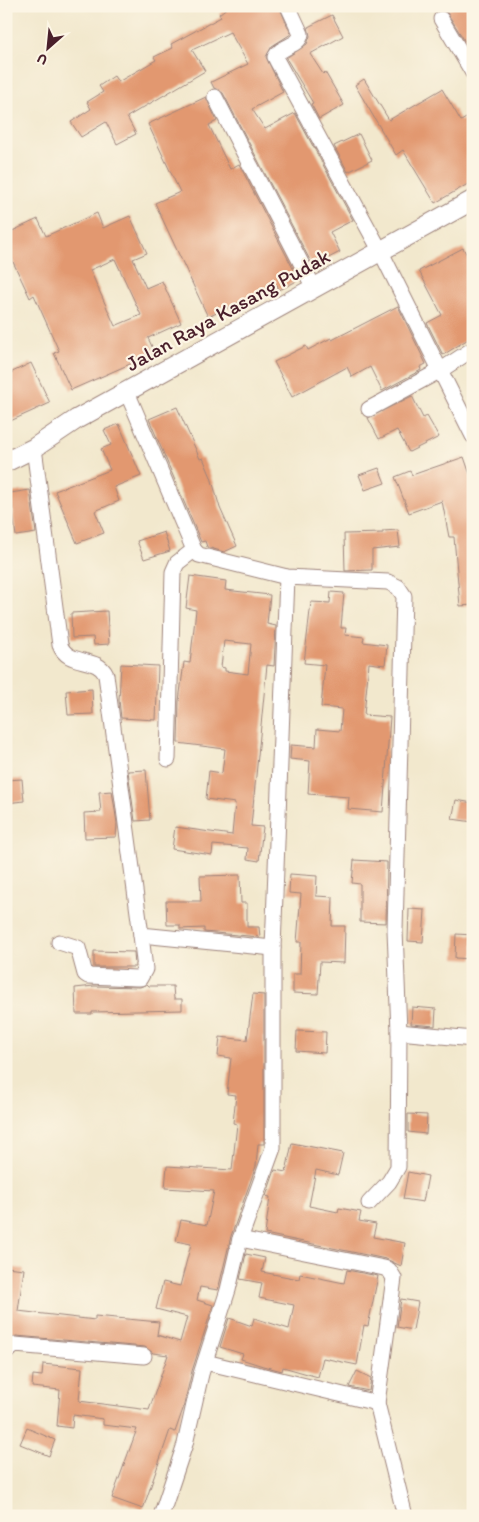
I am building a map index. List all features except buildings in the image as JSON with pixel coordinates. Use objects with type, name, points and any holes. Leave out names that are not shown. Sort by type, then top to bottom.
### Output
[{"type":"street","points":[[288,6],[301,34],[295,43],[280,50],[276,57],[277,61],[381,252],[473,436]]},
{"type":"street","points":[[441,19],[473,73]]},
{"type":"street","points":[[215,97],[314,288]]},
{"type":"street","name":"Jalan Raya Kasang Pudak","points":[[6,462],[34,448],[77,419],[473,200]]},
{"type":"street","points":[[369,409],[441,370],[473,349]]},
{"type":"street","points":[[127,392],[194,550],[206,558],[287,578],[388,582],[398,587],[404,596],[395,930],[399,1032],[398,1168],[389,1182],[369,1203]]},
{"type":"street","points":[[34,448],[60,645],[63,653],[72,658],[97,664],[103,668],[106,675],[145,969],[140,978],[88,976],[85,974],[78,948],[59,942]]},
{"type":"street","points":[[168,759],[173,572],[177,564],[194,550]]},
{"type":"street","points":[[161,1516],[185,1444],[205,1362],[228,1290],[240,1239],[273,1148],[273,948],[287,578]]},
{"type":"street","points":[[141,935],[273,948]]},
{"type":"street","points":[[399,1032],[473,1040]]},
{"type":"street","points":[[240,1239],[384,1268],[393,1273],[394,1278],[377,1403],[405,1516]]},
{"type":"street","points":[[6,1352],[15,1345],[144,1356]]},
{"type":"street","points":[[205,1362],[377,1403]]}]
